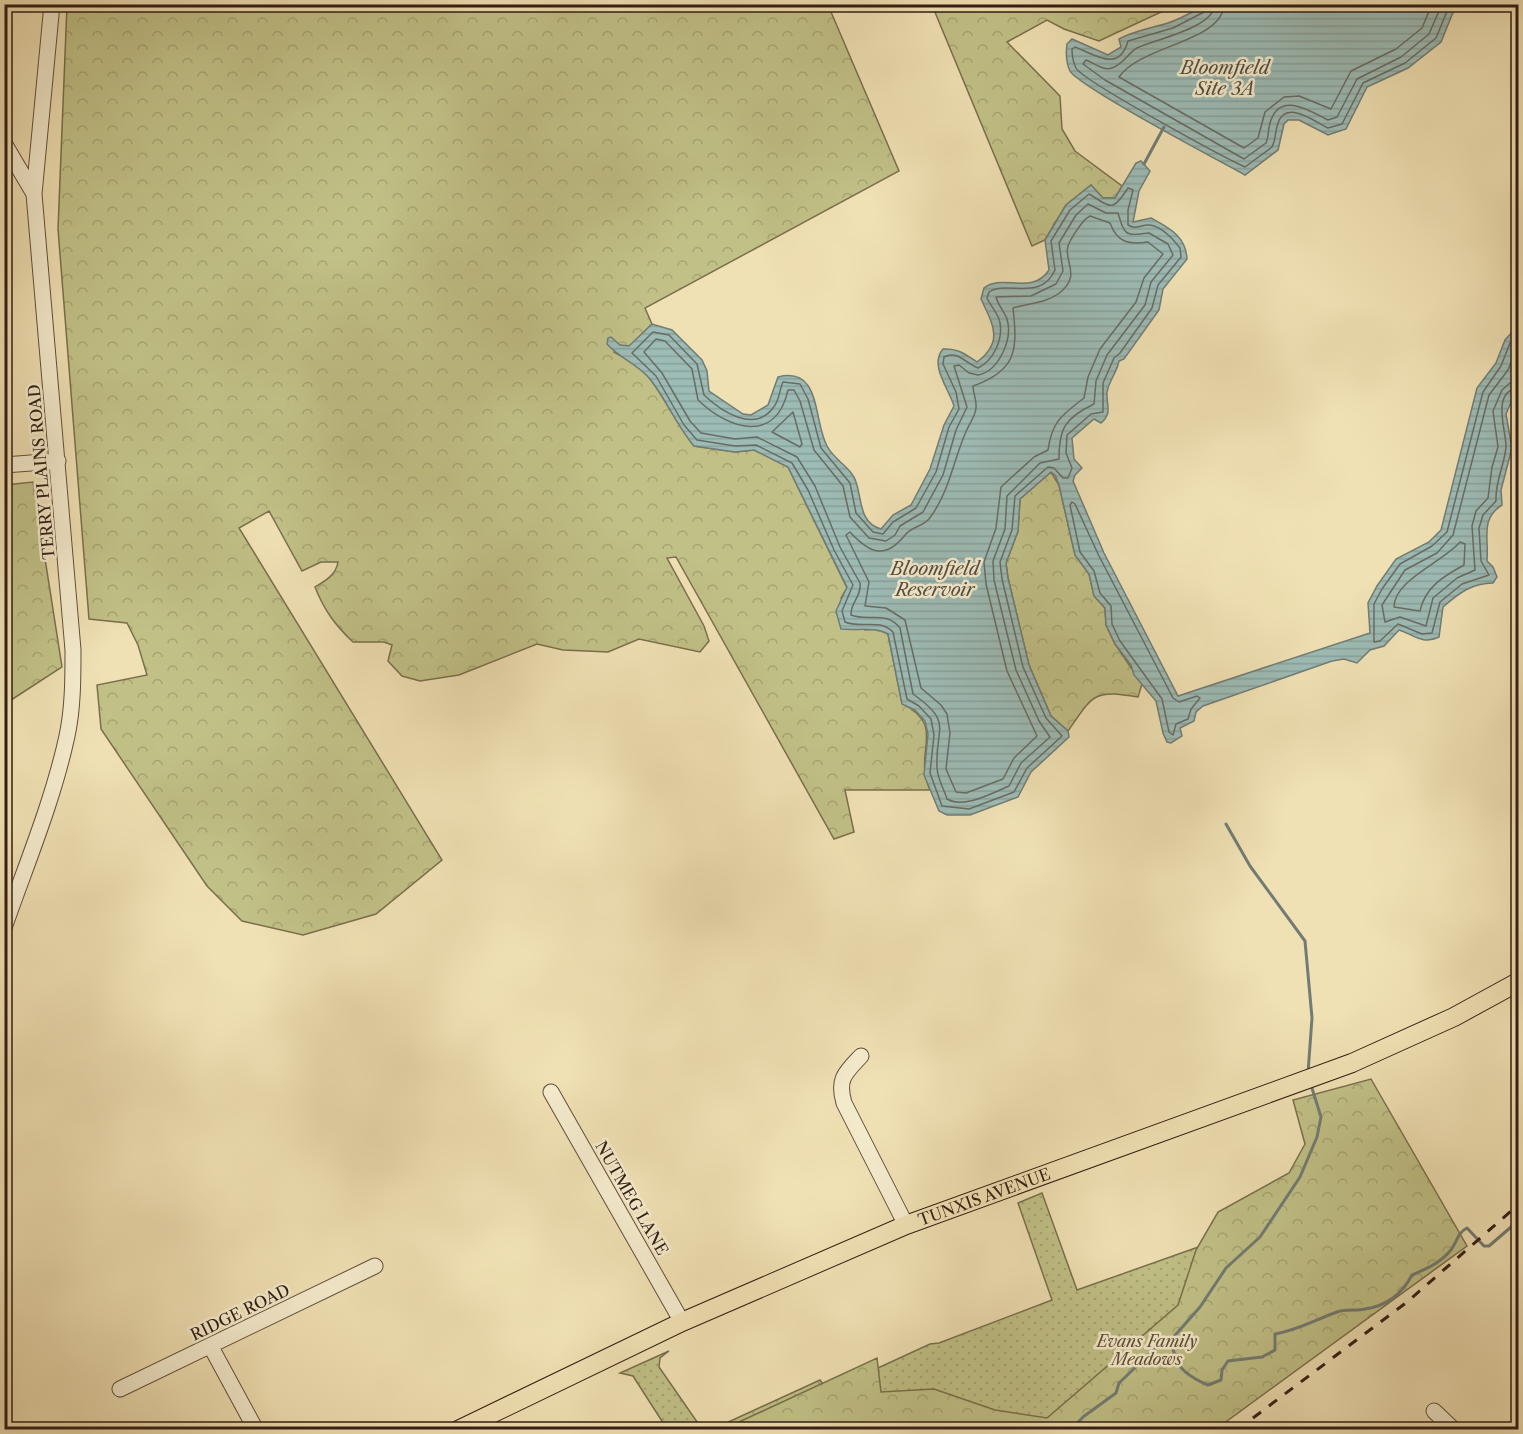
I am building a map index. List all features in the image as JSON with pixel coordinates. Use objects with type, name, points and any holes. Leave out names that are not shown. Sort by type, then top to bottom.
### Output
[{"type":"main road","name":"TUNXIS AVENUE","points":[[458,1430],[682,1322],[906,1224],[1309,1079],[1408,1040],[1518,982]]},
{"type":"street","name":"TERRY PLAINS ROAD","points":[[4,928],[59,767],[70,720],[73,650],[34,194],[52,4]]},
{"type":"street","points":[[4,143],[34,194]]},
{"type":"street","points":[[4,465],[58,461]]},
{"type":"street","points":[[861,1056],[846,1072],[840,1087],[844,1103],[906,1224]]},
{"type":"street","name":"NUTMEG LANE","points":[[551,1092],[682,1322]]},
{"type":"street","name":"RIDGE ROAD","points":[[120,1389],[375,1266]]},
{"type":"street","points":[[211,1347],[256,1430]]},
{"type":"street","points":[[1434,1411],[1454,1430]]},
{"type":"green space","points":[[67,5],[828,5],[899,171],[645,308],[652,324],[629,347],[620,345],[614,352],[635,364],[645,373],[694,446],[735,452],[754,450],[788,467],[847,588],[841,598],[865,630],[879,629],[888,634],[902,703],[916,712],[923,721],[926,731],[924,763],[930,790],[845,790],[854,832],[834,839],[676,557],[667,558],[704,626],[709,641],[700,652],[639,639],[608,652],[563,650],[537,644],[459,675],[420,681],[402,676],[388,661],[392,645],[384,642],[353,642],[341,629],[326,610],[315,587],[332,574],[338,562],[321,562],[302,571],[269,511],[239,528],[442,860],[376,914],[303,935],[242,921],[207,886],[101,729],[97,685],[147,675],[138,645],[127,623],[89,619],[58,229]]},
{"type":"green space","points":[[932,5],[1176,5],[1099,41],[1064,29],[1047,20],[1007,42],[1060,96],[1062,129],[1075,151],[1122,186],[1115,198],[1103,198],[1091,185],[1066,205],[1045,240],[1032,246]]},
{"type":"green space","points":[[1051,472],[1059,485],[1075,555],[1089,574],[1094,596],[1105,608],[1106,625],[1115,644],[1142,684],[1138,697],[1112,694],[1103,695],[1089,702],[1068,731],[1051,716],[1029,665],[1006,563],[1018,531],[1020,499]]},
{"type":"green space","points":[[33,482],[62,667],[5,704],[5,485]]},
{"type":"green space","points":[[1371,1079],[1467,1246],[1216,1429],[724,1429],[877,1358],[881,1392],[934,1389],[995,1410],[1047,1418],[1178,1305],[1196,1250],[1218,1212],[1289,1173],[1305,1144],[1293,1100]]},
{"type":"green space","name":"Evans Family Meadows","points":[[1042,1193],[1077,1290],[1328,1201],[1173,1429],[711,1430],[820,1380],[828,1391],[930,1344],[939,1343],[1052,1300],[1018,1203]]},
{"type":"green space","points":[[669,1351],[660,1358],[659,1367],[702,1429],[667,1429],[633,1376],[620,1373]]},
{"type":"water","name":"Bloomfield Site 3A","points":[[1207,4],[1456,5],[1441,42],[1408,68],[1367,87],[1346,129],[1328,135],[1299,120],[1288,120],[1284,124],[1278,150],[1245,175],[1098,92],[1070,71],[1068,65],[1067,44],[1072,39],[1108,55],[1121,47],[1119,39],[1173,21]]},
{"type":"water","name":"Bloomfield Reservoir","points":[[1141,161],[1150,171],[1139,191],[1133,222],[1151,218],[1170,229],[1183,244],[1187,259],[1163,289],[1159,310],[1124,359],[1119,361],[1107,392],[1107,416],[1101,423],[1094,419],[1072,438],[1074,459],[1082,468],[1073,481],[1104,553],[1178,696],[1370,633],[1368,603],[1377,586],[1396,559],[1429,542],[1441,530],[1477,388],[1496,363],[1505,340],[1516,328],[1518,320],[1518,392],[1506,414],[1512,448],[1501,490],[1502,505],[1491,516],[1487,530],[1487,561],[1493,567],[1497,577],[1493,583],[1485,583],[1466,590],[1443,607],[1439,637],[1423,640],[1399,630],[1384,646],[1370,650],[1357,663],[1344,659],[1332,661],[1203,706],[1196,712],[1194,721],[1180,728],[1182,736],[1171,743],[1167,742],[1163,733],[1156,701],[1134,675],[1131,665],[1115,644],[1106,625],[1105,608],[1094,596],[1089,574],[1075,555],[1059,485],[1055,475],[1051,472],[1020,499],[1018,531],[1006,563],[1029,665],[1051,716],[1068,731],[1069,737],[1031,772],[1018,797],[970,815],[947,815],[939,811],[924,775],[928,734],[925,721],[915,710],[902,704],[888,634],[871,629],[841,629],[836,611],[847,587],[788,467],[754,450],[735,452],[694,446],[650,379],[612,349],[607,344],[608,338],[611,337],[620,345],[629,346],[652,324],[672,330],[702,360],[707,371],[709,391],[743,414],[751,415],[768,405],[778,377],[792,376],[802,380],[809,387],[814,398],[827,446],[854,477],[865,516],[869,522],[881,529],[893,515],[911,505],[930,469],[944,425],[954,406],[941,377],[939,355],[943,349],[948,349],[965,354],[977,362],[991,347],[994,332],[981,299],[984,288],[991,284],[1026,283],[1042,278],[1049,270],[1045,240],[1066,205],[1091,185],[1103,198],[1115,198],[1136,163]]},
{"type":"waterway","points":[[1144,164],[1164,127]]},
{"type":"waterway","points":[[1226,824],[1250,866],[1305,941],[1312,1018],[1308,1073]]},
{"type":"waterway","points":[[1170,1341],[1200,1307],[1226,1268],[1260,1237],[1300,1177],[1317,1137],[1321,1117],[1311,1085]]},
{"type":"waterway","points":[[1071,1430],[1083,1417],[1116,1393],[1119,1383],[1161,1343],[1170,1341],[1180,1366],[1193,1377],[1208,1385],[1221,1380],[1222,1370],[1228,1361],[1262,1357],[1275,1350],[1275,1334],[1337,1312],[1362,1310],[1387,1302],[1404,1288],[1412,1275],[1442,1259],[1467,1228],[1484,1246],[1489,1246],[1518,1221]]},
{"type":"railway","points":[[1237,1430],[1407,1302],[1518,1205]]}]
